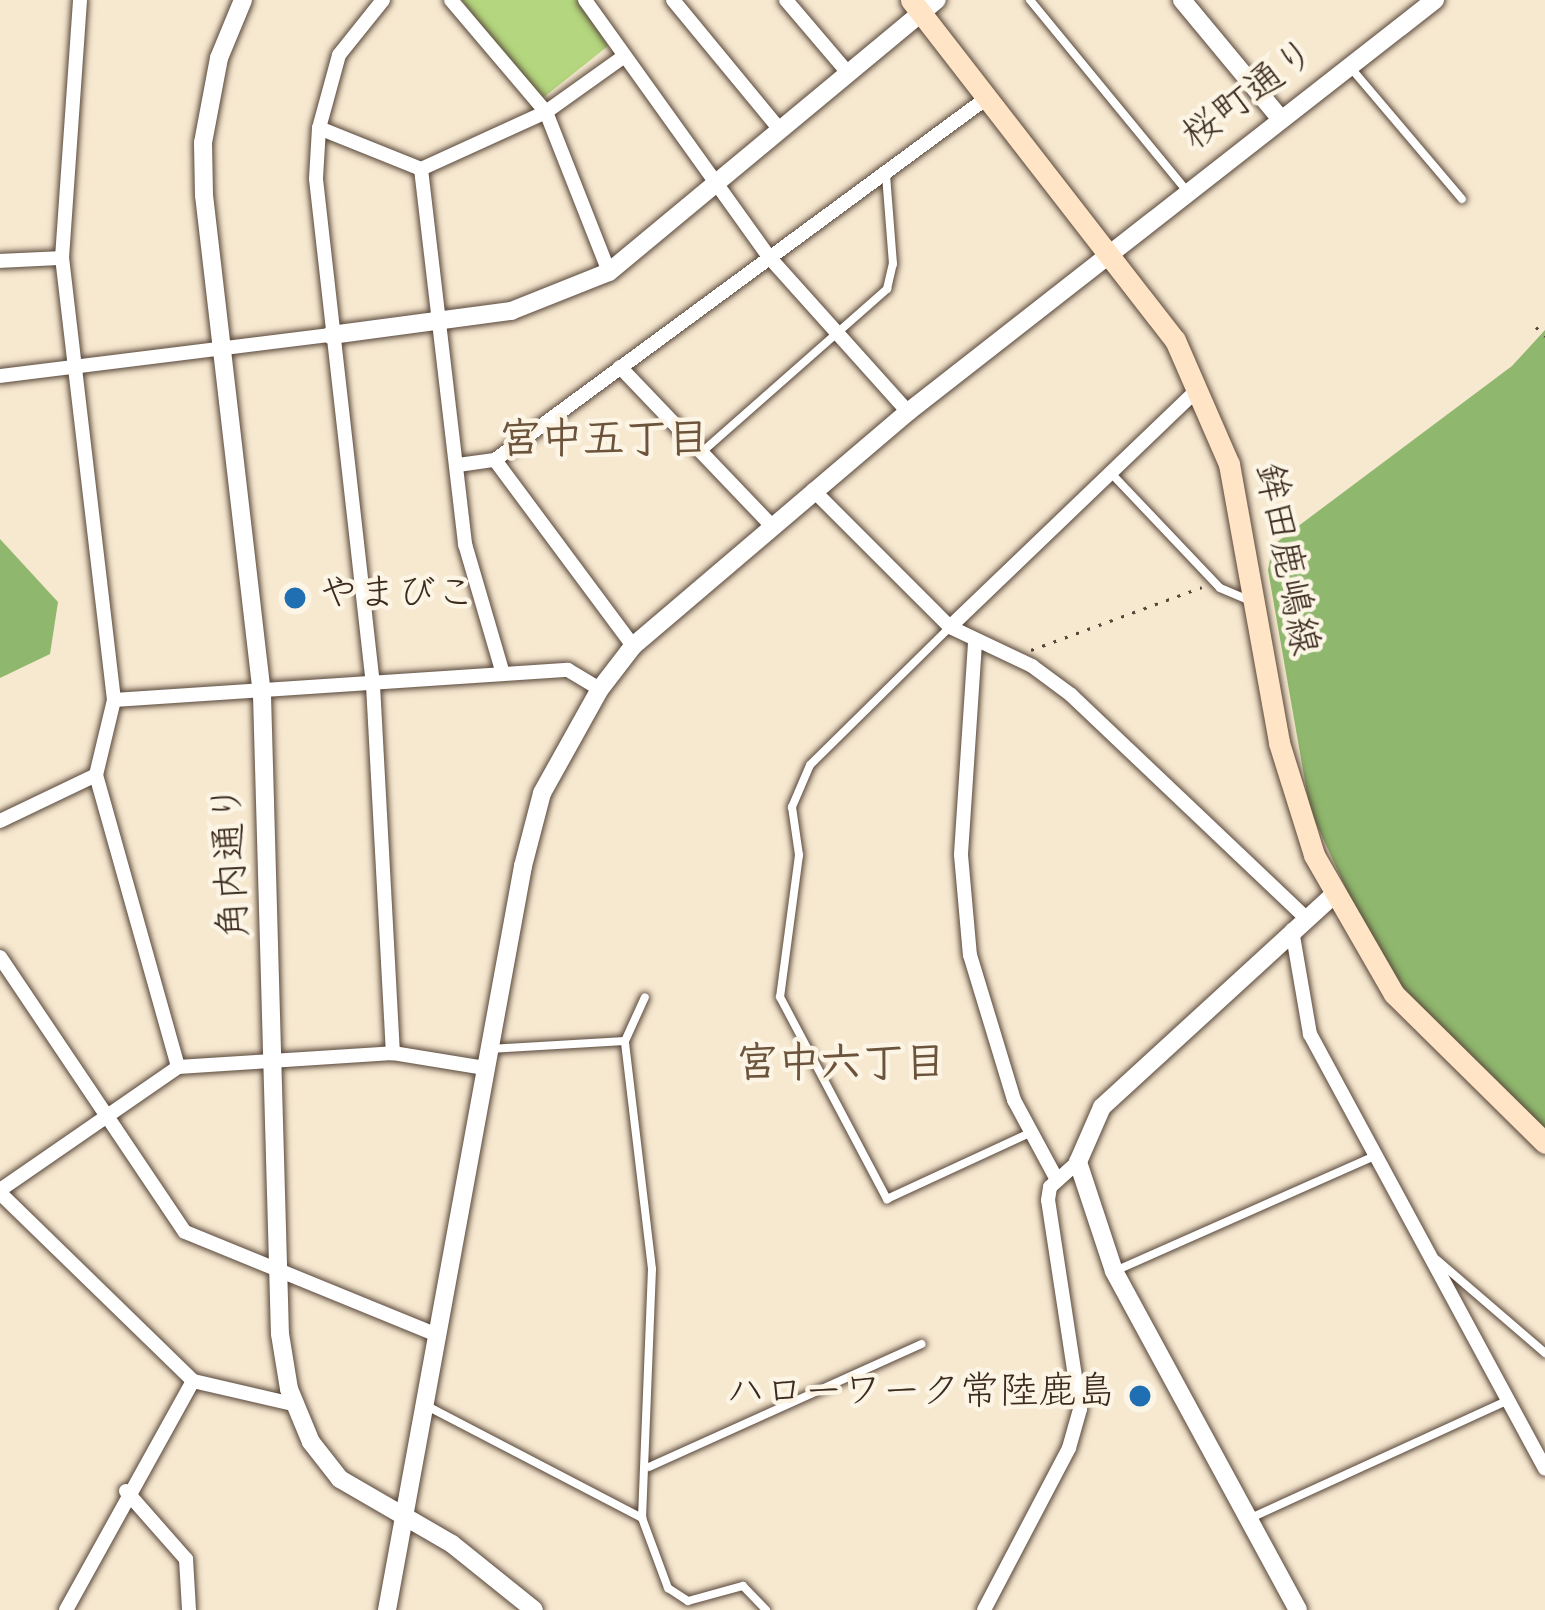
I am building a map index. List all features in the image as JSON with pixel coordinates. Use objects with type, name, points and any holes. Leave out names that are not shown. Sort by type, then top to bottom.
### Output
[{"type":"main road","name":"鉾田鹿嶋線","points":[[923,4],[988,98],[1175,340],[1198,388],[1228,464],[1280,743],[1334,895],[1394,994],[1545,1143]]},
{"type":"street","points":[[80,0],[62,258],[114,700],[96,775],[178,1067]]},
{"type":"street","name":"角内通り","points":[[243,0],[220,58],[203,142],[221,347],[262,694],[278,1059],[280,1334],[293,1404],[340,1479],[452,1544],[534,1610]]},
{"type":"street","points":[[383,0],[339,55],[319,128],[331,335],[374,685],[393,1053]]},
{"type":"street","points":[[451,0],[546,112],[609,272]]},
{"type":"street","points":[[585,0],[769,257],[908,412]]},
{"type":"street","points":[[674,0],[780,130]]},
{"type":"street","points":[[786,0],[848,74]]},
{"type":"street","points":[[1182,0],[1280,118]]},
{"type":"street","name":"桜町通り","points":[[388,1610],[435,1334],[542,793],[599,689],[634,646],[813,490],[1109,249],[1435,0]]},
{"type":"street","points":[[0,376],[221,347],[440,326],[511,311],[609,272],[848,74],[923,4]]},
{"type":"street","points":[[319,128],[421,169],[546,112],[623,58]]},
{"type":"street","points":[[458,465],[495,460],[988,98]]},
{"type":"street","points":[[421,169],[465,544],[503,674]]},
{"type":"street","points":[[0,261],[62,258]]},
{"type":"street","points":[[620,368],[772,527]]},
{"type":"street","points":[[950,627],[1198,388]]},
{"type":"street","points":[[495,460],[634,646]]},
{"type":"street","points":[[813,490],[950,627],[1071,695],[1299,924],[1310,1034],[1437,1259],[1545,1469]]},
{"type":"street","points":[[975,643],[964,910],[988,1030],[1057,1180]]},
{"type":"street","points":[[114,700],[262,694],[568,670],[599,689]]},
{"type":"street","points":[[0,821],[96,775]]},
{"type":"street","points":[[984,1610],[1069,1448],[1080,1409],[1048,1200],[1057,1180],[1078,1162],[1102,1108],[1334,895]]},
{"type":"street","points":[[0,957],[184,1232],[435,1334]]},
{"type":"street","points":[[293,1404],[193,1381],[0,1192],[178,1067],[393,1053],[487,1059]]},
{"type":"street","points":[[1078,1162],[1114,1271],[1298,1610]]},
{"type":"street","points":[[66,1610],[126,1491],[193,1381]]},
{"type":"street","points":[[126,1491],[186,1559],[189,1610]]},
{"type":"lane","points":[[1030,0],[1186,190]]},
{"type":"lane","points":[[1349,65],[1462,199]]},
{"type":"lane","points":[[702,452],[887,289],[893,264],[886,175]]},
{"type":"lane","points":[[1108,470],[1215,582],[1255,603]]},
{"type":"lane","points":[[950,627],[810,765],[792,807],[799,855],[780,997],[887,1199],[1031,1132]]},
{"type":"lane","points":[[645,997],[625,1041],[652,1269],[649,1467],[642,1518],[668,1588],[688,1601],[743,1586],[766,1610]]},
{"type":"lane","points":[[487,1059],[625,1041]]},
{"type":"lane","points":[[1114,1271],[1377,1155]]},
{"type":"lane","points":[[1437,1259],[1545,1353]]},
{"type":"lane","points":[[649,1467],[922,1344]]},
{"type":"lane","points":[[1248,1519],[1508,1400]]},
{"type":"lane","points":[[424,1405],[642,1518]]},
{"type":"path","points":[[1536,327],[1545,336]]},
{"type":"path","points":[[1011,658],[1215,582]]},
{"type":"green space","points":[[462,0],[577,0],[608,46],[539,101]]},
{"type":"green space","points":[[1545,330],[1545,1129],[1401,986],[1371,943],[1310,810],[1268,570],[1273,545],[1512,366]]},
{"type":"green space","points":[[0,539],[58,602],[50,654],[0,678]]},
{"type":"place","name":"やまびこ","points":[[295,598]]},
{"type":"place","name":"ハローワーク常陸鹿島","points":[[1140,1396]]},
{"type":"district","name":"宮中五丁目","points":[[604,445]]},
{"type":"district","name":"宮中六丁目","points":[[841,1069]]}]
